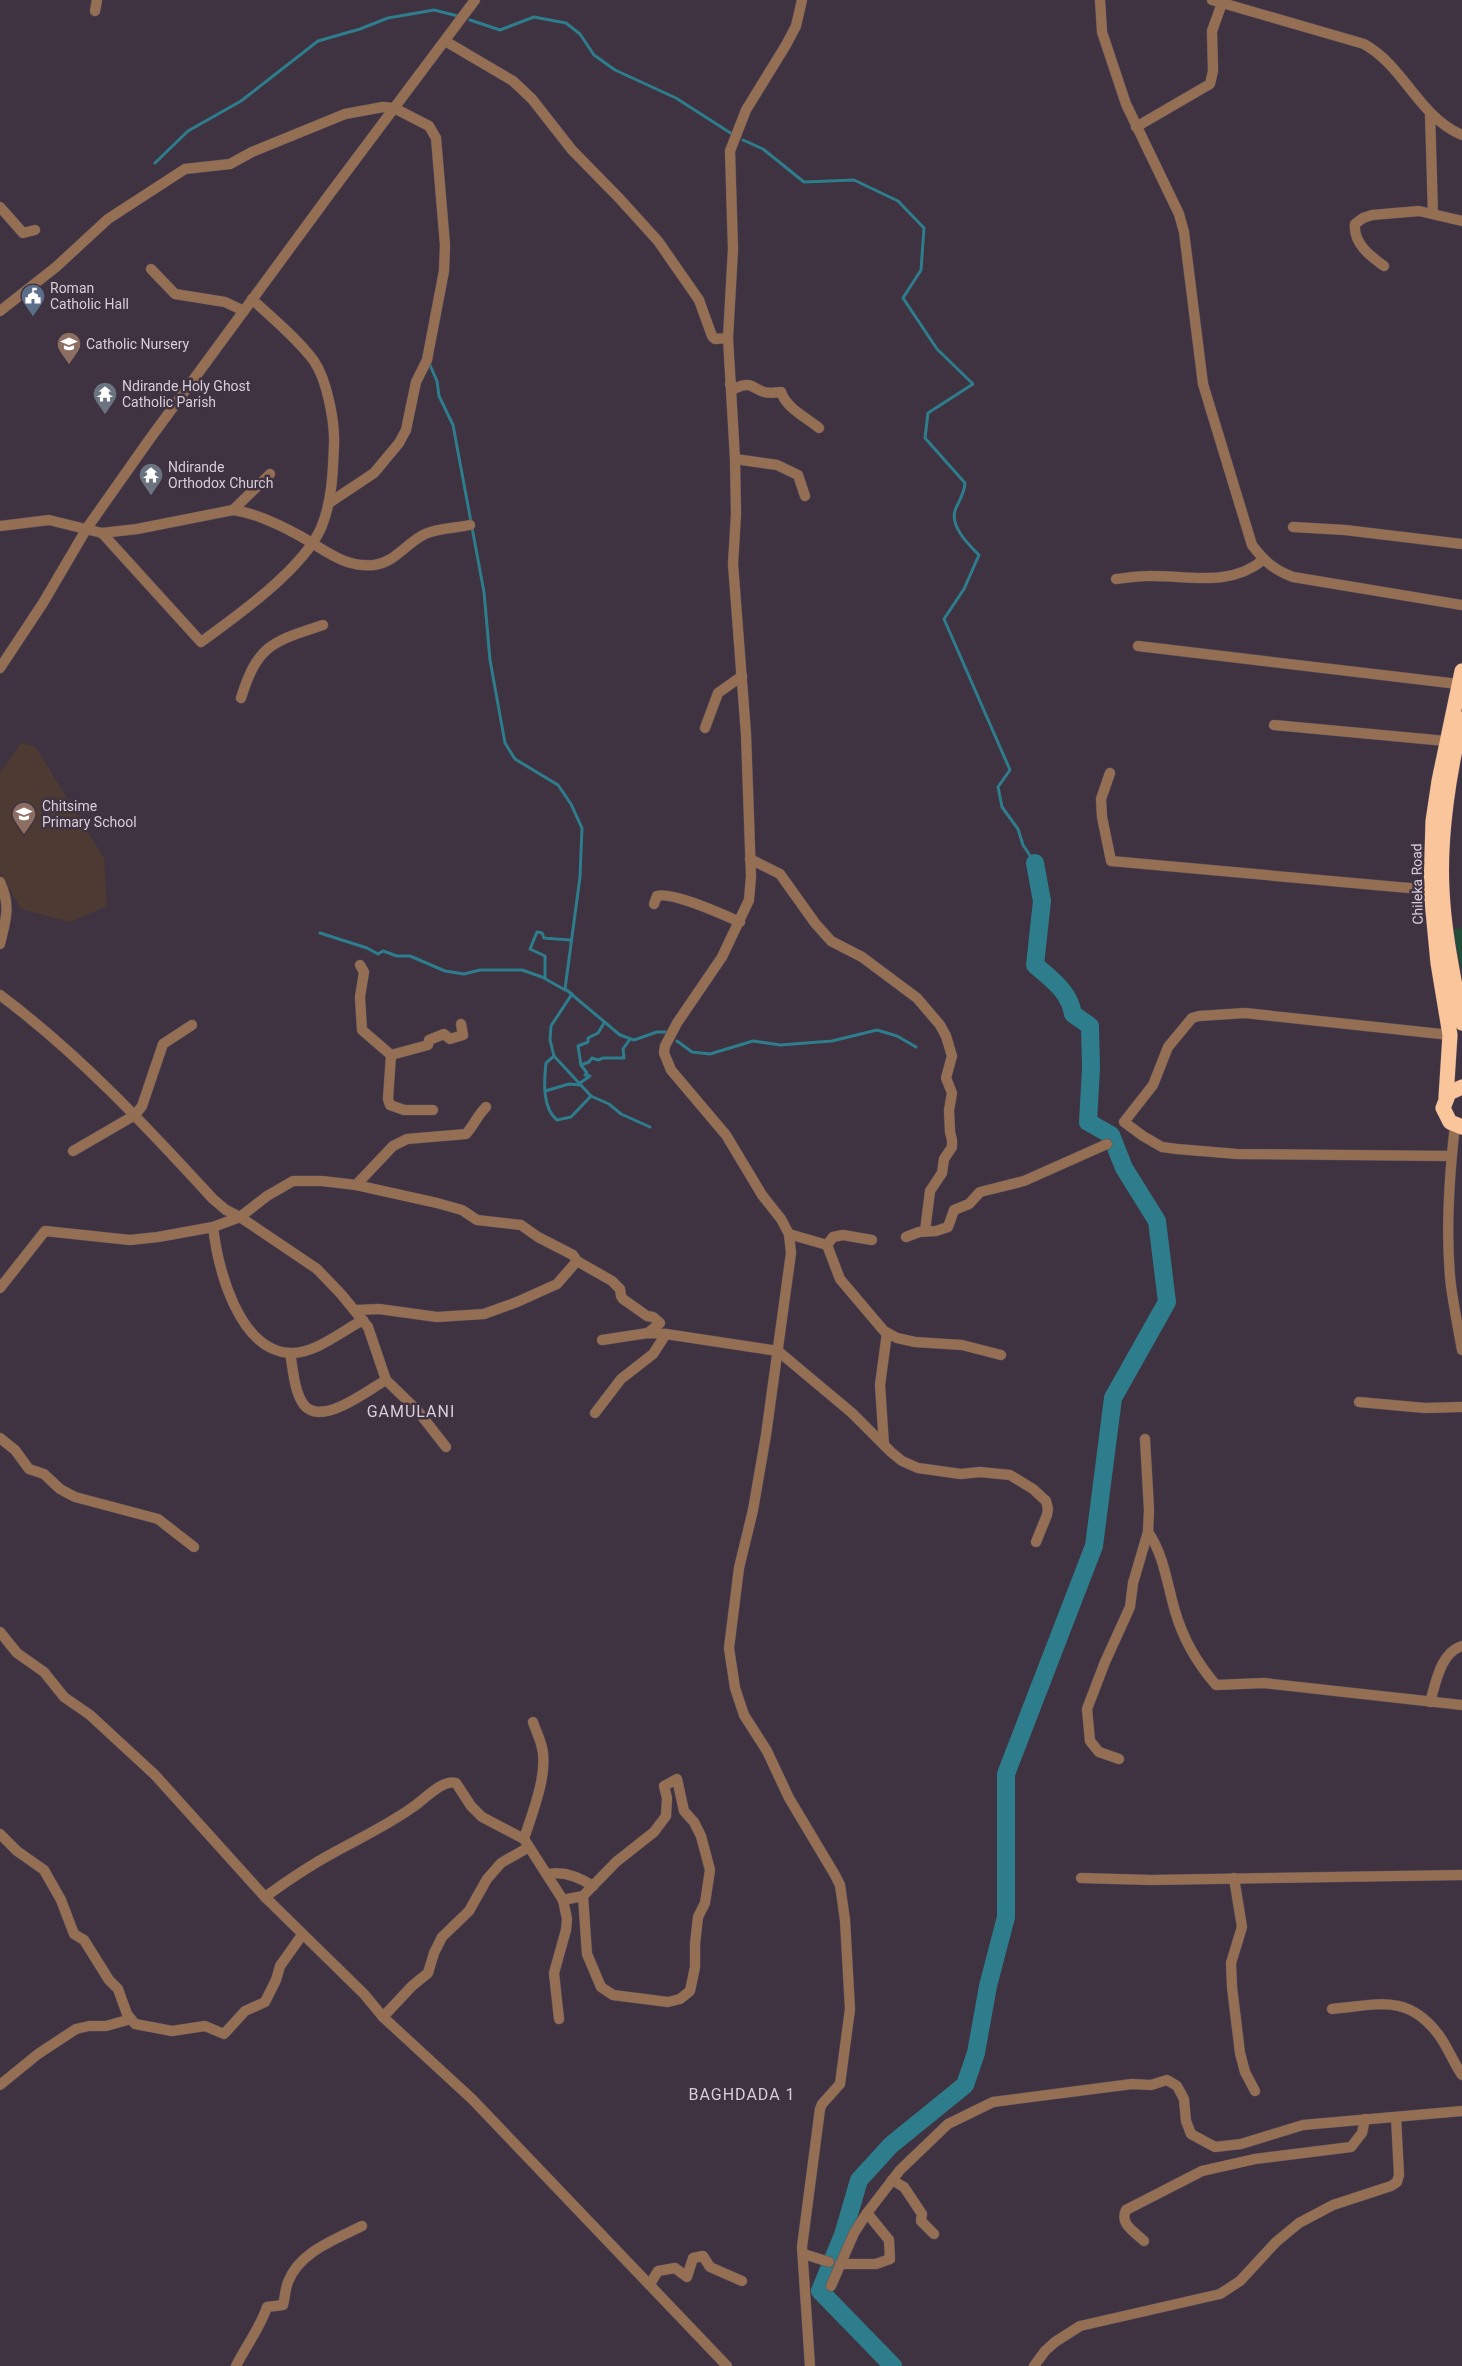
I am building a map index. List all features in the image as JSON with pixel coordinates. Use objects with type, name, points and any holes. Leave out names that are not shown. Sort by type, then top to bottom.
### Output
[{"type":"highway","name":"Chileka Road","points":[[1460,678],[1446,741],[1433,821],[1431,890],[1438,963],[1450,1035],[1446,1097],[1443,1108],[1446,1118],[1460,1127]]},
{"type":"highway","name":"Chileka Road","points":[[1462,719],[1446,807],[1442,889],[1445,924],[1462,1023]]},
{"type":"highway","points":[[1446,1097],[1454,1089],[1462,1087]]},
{"type":"street","points":[[95,11],[97,0]]},
{"type":"street","points":[[0,668],[44,603],[87,528],[252,299],[475,0]]},
{"type":"street","points":[[802,0],[796,26],[746,110],[732,142],[730,183],[733,249],[728,338],[735,459],[736,514],[733,564],[737,637],[742,676],[750,859],[749,900],[722,957],[677,1023],[665,1046],[664,1053],[671,1070],[726,1136],[762,1195],[781,1219],[789,1234],[791,1253],[766,1435],[733,1609],[729,1648],[734,1688],[749,1725],[761,1740],[789,1798],[840,1885],[845,1920],[850,2009],[842,2078],[837,2089],[822,2104],[805,2225],[803,2256],[810,2362]]},
{"type":"street","points":[[1100,0],[1102,32],[1126,104],[1178,214],[1184,232],[1203,384],[1252,545],[1263,560],[1276,571],[1293,577],[1462,605]]},
{"type":"street","points":[[1136,128],[1210,84],[1213,71],[1212,31],[1217,1],[1370,48],[1377,52],[1438,122],[1462,135]]},
{"type":"street","points":[[445,40],[522,88],[572,150],[620,198],[663,248],[699,300],[712,336],[715,339],[728,338]]},
{"type":"street","points":[[0,311],[49,274],[108,219],[178,172],[192,167],[230,164],[252,152],[345,114],[383,107],[394,108],[429,126],[436,138],[445,245],[444,270],[427,360],[416,382],[406,430],[389,456],[374,473],[329,503]]},
{"type":"street","points":[[1430,113],[1432,214]]},
{"type":"street","points":[[0,207],[23,233],[35,230]]},
{"type":"street","points":[[1384,266],[1370,256],[1358,242],[1354,232],[1355,224],[1363,218],[1419,211],[1462,222]]},
{"type":"street","points":[[151,270],[175,294],[226,302],[244,311]]},
{"type":"street","points":[[102,533],[201,642],[267,591],[312,544],[322,527],[329,503],[334,428],[322,376],[314,362],[295,341],[252,299]]},
{"type":"street","points":[[730,384],[736,388],[744,384],[755,386],[763,392],[781,392],[784,399],[819,428]]},
{"type":"street","points":[[735,459],[777,465],[798,475],[805,496]]},
{"type":"street","points":[[233,510],[270,474]]},
{"type":"street","points":[[0,526],[49,520],[102,533],[137,529],[233,510],[246,511],[302,537],[334,558],[372,565],[396,557],[428,532],[470,525]]},
{"type":"street","points":[[1293,527],[1345,530],[1462,544]]},
{"type":"street","points":[[1116,578],[1147,576],[1214,579],[1250,571],[1263,560]]},
{"type":"street","points":[[241,698],[248,675],[259,656],[272,643],[323,625]]},
{"type":"street","points":[[1138,646],[1460,678]]},
{"type":"street","points":[[705,728],[718,693],[742,676]]},
{"type":"street","points":[[1274,725],[1446,741]]},
{"type":"street","points":[[1110,773],[1101,799],[1102,817],[1111,861],[1431,890]]},
{"type":"street","points":[[750,859],[780,874],[815,923],[832,941],[862,957],[917,998],[940,1024],[946,1036],[952,1056],[946,1078],[952,1093],[948,1110],[952,1147],[944,1159],[942,1173],[930,1192],[925,1231]]},
{"type":"street","points":[[0,882],[6,896],[8,909],[0,944]]},
{"type":"street","points":[[654,904],[657,896],[663,894],[698,905],[740,922]]},
{"type":"street","points":[[360,965],[364,972],[360,997],[362,1030],[391,1055]]},
{"type":"street","points":[[0,995],[44,1028],[135,1115],[213,1199],[226,1210],[240,1217],[317,1269],[363,1320],[372,1336],[386,1380],[417,1410],[446,1446]]},
{"type":"street","points":[[1450,1035],[1245,1013],[1199,1016],[1192,1018],[1168,1047],[1153,1085],[1124,1122],[1162,1147],[1176,1150],[1237,1154],[1451,1156]]},
{"type":"street","points":[[391,1055],[428,1045],[429,1040],[444,1034],[450,1039],[463,1035],[461,1024]]},
{"type":"street","points":[[73,1151],[135,1115],[142,1106],[164,1044],[192,1025]]},
{"type":"street","points":[[391,1055],[388,1099],[390,1105],[404,1110],[433,1110]]},
{"type":"street","points":[[356,1185],[393,1146],[406,1139],[466,1134],[474,1124],[476,1117],[486,1108]]},
{"type":"street","points":[[1460,1127],[1451,1156],[1450,1270],[1462,1350]]},
{"type":"street","points":[[906,1237],[948,1227],[954,1210],[969,1204],[980,1192],[1024,1181],[1107,1144]]},
{"type":"street","points":[[0,1288],[46,1231],[130,1240],[214,1227],[240,1217],[266,1196],[294,1181],[314,1180],[356,1185],[437,1203],[462,1210],[477,1220],[522,1225],[538,1237],[573,1255],[577,1261],[612,1281],[620,1290],[623,1299],[660,1323],[648,1334]]},
{"type":"street","points":[[214,1227],[224,1277],[233,1302],[244,1322],[267,1348],[290,1353],[316,1346],[363,1320]]},
{"type":"street","points":[[789,1234],[827,1244]]},
{"type":"street","points":[[827,1244],[832,1237],[843,1235],[872,1240]]},
{"type":"street","points":[[827,1244],[840,1279],[874,1321],[887,1333],[897,1338],[915,1342],[962,1345],[1000,1355]]},
{"type":"street","points":[[356,1310],[386,1310],[437,1317],[484,1314],[557,1284],[577,1261]]},
{"type":"street","points":[[884,1445],[880,1385],[887,1333]]},
{"type":"street","points":[[602,1340],[648,1334],[666,1334],[778,1351],[852,1413],[902,1461],[918,1468],[960,1474],[980,1472],[1010,1476],[1033,1489],[1046,1501],[1048,1509],[1036,1542]]},
{"type":"street","points":[[595,1413],[621,1379],[653,1354],[666,1334]]},
{"type":"street","points":[[290,1353],[299,1396],[304,1406],[311,1409],[322,1412],[335,1410],[386,1380]]},
{"type":"street","points":[[1359,1402],[1425,1408],[1462,1407]]},
{"type":"street","points":[[0,1438],[15,1450],[29,1469],[44,1474],[60,1489],[75,1497],[158,1519],[194,1547]]},
{"type":"street","points":[[1119,1759],[1099,1752],[1090,1741],[1088,1708],[1105,1662],[1130,1607],[1133,1583],[1148,1532],[1149,1510],[1145,1439]]},
{"type":"street","points":[[1148,1532],[1158,1547],[1175,1613],[1186,1641],[1203,1671],[1216,1685],[1264,1683],[1462,1705]]},
{"type":"street","points":[[0,1632],[17,1653],[44,1672],[64,1697],[90,1715],[155,1775],[264,1897],[364,1994],[383,2017],[472,2100],[727,2366]]},
{"type":"street","points":[[1430,1702],[1443,1664],[1455,1648],[1462,1646]]},
{"type":"street","points":[[383,2017],[428,1972],[442,1937],[469,1911],[487,1878],[501,1863],[527,1843],[542,1763],[542,1745],[533,1722]]},
{"type":"street","points":[[563,1900],[582,1896],[610,1866],[654,1832],[666,1816],[664,1786],[677,1779],[684,1811],[694,1822],[701,1836],[710,1870],[705,1904],[698,1917],[694,1978],[687,1995],[668,2002],[613,1995],[600,1987],[587,1954],[582,1896]]},
{"type":"street","points":[[264,1897],[301,1871],[382,1827],[447,1783],[456,1783],[471,1806],[482,1817],[527,1843],[549,1874],[563,1900],[567,1919],[566,1930],[554,1972],[559,2019]]},
{"type":"street","points":[[0,1834],[17,1851],[44,1870],[61,1900],[74,1934],[84,1940],[109,1980],[118,1989],[126,2014],[135,2024],[172,2031],[205,2026],[224,2034],[245,2011],[265,2002],[276,1980],[280,1966],[302,1935]]},
{"type":"street","points":[[549,1874],[558,1872],[569,1874],[593,1886]]},
{"type":"street","points":[[1080,1878],[1462,1875]]},
{"type":"street","points":[[1234,1878],[1242,1927],[1230,1963],[1232,1987],[1240,2053],[1245,2072],[1254,2091]]},
{"type":"street","points":[[1332,2009],[1392,2004],[1412,2009],[1438,2035],[1462,2075]]},
{"type":"street","points":[[0,2085],[38,2054],[76,2029],[90,2026],[106,2026],[131,2019]]},
{"type":"street","points":[[831,2286],[854,2233],[892,2180],[920,2148],[948,2124],[993,2102],[1040,2094],[1132,2084],[1151,2085],[1167,2080],[1178,2086],[1184,2098],[1186,2121],[1191,2134],[1215,2147],[1241,2144],[1303,2125],[1462,2111]]},
{"type":"street","points":[[1034,2366],[1050,2347],[1080,2326],[1220,2294],[1240,2280],[1276,2242],[1300,2223],[1332,2205],[1391,2186],[1397,2182],[1399,2175],[1396,2116]]},
{"type":"street","points":[[1144,2241],[1124,2222],[1123,2216],[1126,2210],[1202,2171],[1255,2159],[1351,2147],[1362,2133],[1365,2119]]},
{"type":"street","points":[[892,2180],[904,2187],[922,2214],[921,2220],[934,2234]]},
{"type":"street","points":[[840,2264],[876,2264],[890,2259],[890,2240],[867,2213]]},
{"type":"street","points":[[236,2366],[245,2348],[261,2325],[267,2307],[283,2305],[288,2281],[301,2263],[318,2247],[362,2226]]},
{"type":"street","points":[[803,2256],[806,2255],[828,2262]]},
{"type":"street","points":[[650,2284],[658,2271],[675,2268],[687,2277],[692,2258],[702,2256],[710,2267],[742,2281]]},
{"type":"shaded area","points":[[21,743],[35,746],[104,858],[107,906],[70,922],[21,909],[0,872],[0,773]]},
{"type":"green space","points":[[1462,928],[1462,971],[1452,930]]},
{"type":"waterway","points":[[155,163],[188,131],[241,101],[318,41],[360,29],[388,18],[434,10],[458,16]]},
{"type":"waterway","points":[[470,20],[500,30],[534,17],[566,23],[580,34],[594,55],[615,70],[676,98],[732,134]]},
{"type":"waterway","points":[[743,140],[763,149],[804,182],[854,180],[898,201],[924,228],[921,270],[903,298],[937,349],[973,384],[928,413],[925,438],[965,483],[954,514],[957,528],[979,555],[964,589],[944,619],[1010,770],[998,787],[1002,807],[1018,829],[1023,845],[1035,863]]},
{"type":"waterway","points":[[429,363],[437,381],[439,396],[453,425],[484,592],[490,660],[505,743],[515,759],[558,785],[571,804],[582,828],[580,877],[565,989],[572,994],[551,1026],[550,1040],[554,1056],[591,1096],[609,1104],[621,1114],[650,1127]]},
{"type":"waterway","points":[[893,2366],[820,2291],[843,2235],[859,2180],[891,2145],[965,2085],[976,2053],[988,1986],[1006,1917],[1006,1774],[1094,1546],[1113,1398],[1167,1302],[1157,1221],[1124,1168],[1111,1135],[1088,1122],[1091,1068],[1090,1026],[1073,1014],[1064,992],[1035,965],[1042,901],[1035,863]]},
{"type":"waterway","points":[[545,978],[545,956],[530,949],[537,932],[542,933],[544,938],[570,940]]},
{"type":"waterway","points":[[320,933],[367,948],[378,954],[383,951],[397,956],[410,956],[445,971],[464,974],[480,970],[522,970],[542,977],[565,990]]},
{"type":"waterway","points":[[570,993],[620,1035],[634,1040],[657,1032],[666,1032]]},
{"type":"waterway","points":[[580,1083],[590,1076],[585,1075],[587,1073],[581,1065],[578,1046],[588,1042],[588,1038],[598,1033],[604,1023]]},
{"type":"waterway","points":[[677,1041],[692,1052],[710,1054],[753,1041],[780,1045],[832,1041],[877,1030],[897,1036],[916,1047]]},
{"type":"waterway","points":[[581,1065],[589,1062],[592,1058],[598,1060],[603,1058],[624,1058],[623,1049],[630,1039]]},
{"type":"waterway","points":[[554,1056],[546,1063],[545,1078],[546,1101],[552,1115],[557,1120],[571,1117],[591,1096]]},
{"type":"waterway","points":[[545,1091],[569,1084],[581,1085]]},
{"type":"place","name":"Roman Catholic Hall","points":[[33,317]]},
{"type":"place","name":"Catholic Nursery","points":[[69,365]]},
{"type":"place","name":"Ndirande Holy Ghost Catholic Parish","points":[[105,415]]},
{"type":"place","name":"Ndirande Orthodox Church","points":[[151,496]]},
{"type":"place","name":"Chitsime Primary School","points":[[24,835]]},
{"type":"district","name":"GAMULANI","points":[[411,1411]]},
{"type":"district","name":"BAGHDADA 1","points":[[742,2094]]}]
